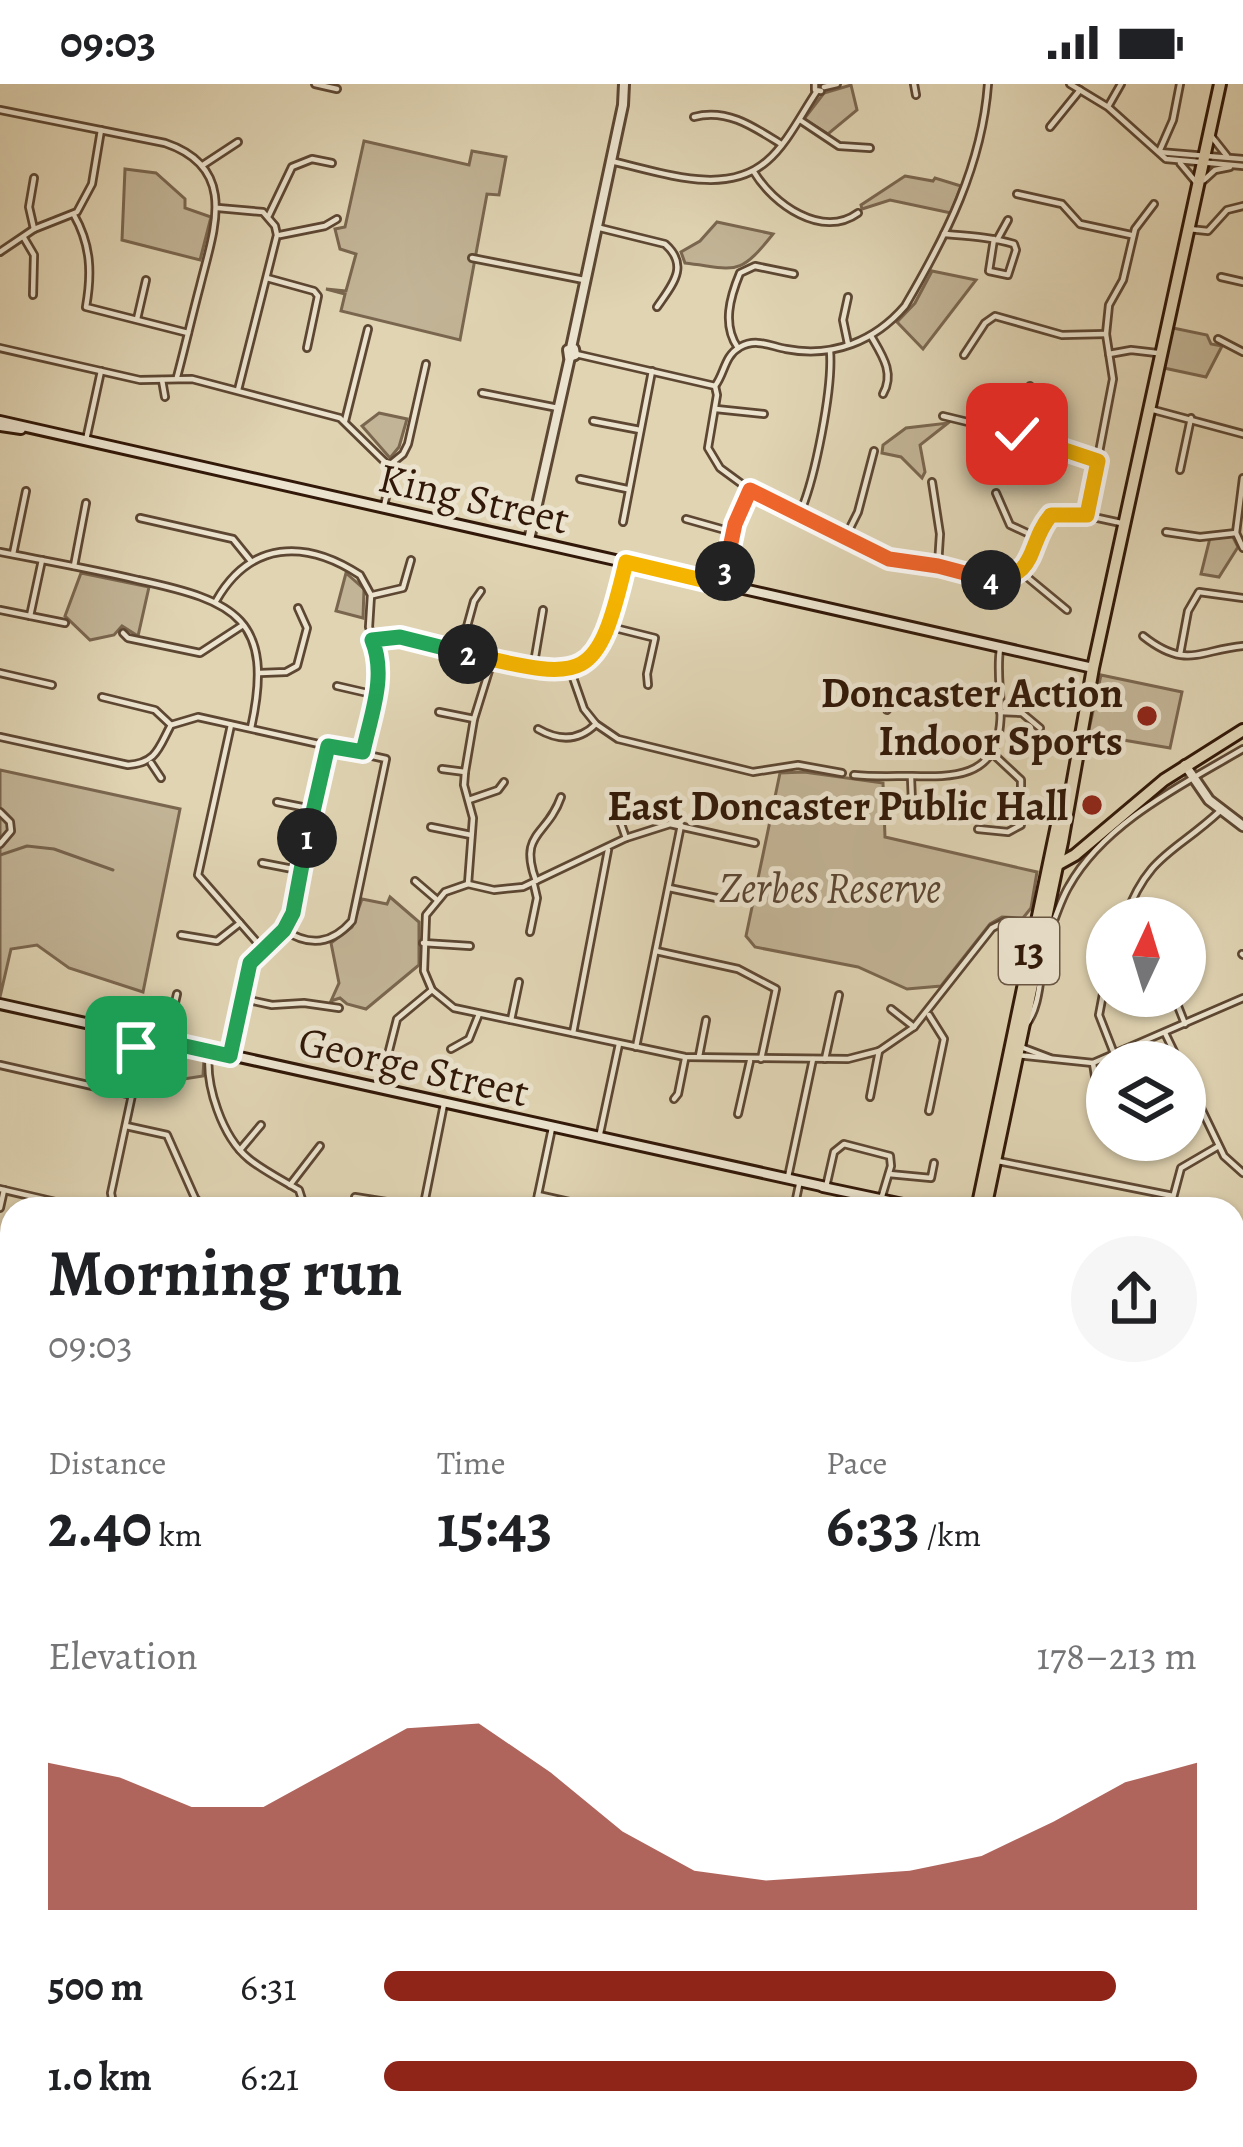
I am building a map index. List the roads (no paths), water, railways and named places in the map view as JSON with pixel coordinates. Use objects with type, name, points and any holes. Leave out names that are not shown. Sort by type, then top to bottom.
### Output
[{"type":"main road","points":[[529,540],[572,353],[624,84]]},
{"type":"main road","points":[[1055,849],[1220,84]]},
{"type":"main road","name":"King Street","points":[[0,427],[52,432]]},
{"type":"main road","name":"King Street","points":[[0,427],[52,432],[1093,668]]},
{"type":"main road","points":[[1055,849],[1084,847],[1185,765],[1243,730]]},
{"type":"main road","points":[[1185,765],[1220,811],[1243,826]]},
{"type":"main road","points":[[1055,849],[1101,830]]},
{"type":"main road","name":"13","points":[[983,1197],[1055,849]]},
{"type":"main road","name":"13","points":[[1013,1050],[1022,1028],[1039,925]]},
{"type":"main road","name":"George Street","points":[[0,1004],[877,1197]]},
{"type":"street","points":[[315,84],[337,89]]},
{"type":"street","points":[[610,161],[718,181],[753,171],[781,144],[820,86],[838,84]]},
{"type":"street","points":[[914,84],[916,94]]},
{"type":"street","points":[[988,84],[979,143],[958,208],[905,306],[872,336],[830,351],[806,352],[759,342],[737,348],[715,386],[708,448],[712,458],[750,490],[845,538],[889,559],[981,579],[1010,578],[1020,571],[1030,561],[1051,515],[1087,515],[1124,524]]},
{"type":"street","points":[[1070,84],[1108,107],[1177,162],[1198,188],[1213,171],[1243,164]]},
{"type":"street","points":[[1108,107],[1121,84]]},
{"type":"street","points":[[1159,152],[1173,120],[1180,84]]},
{"type":"street","points":[[1050,127],[1080,90]]},
{"type":"street","points":[[0,110],[177,147],[202,166],[218,208],[177,377]]},
{"type":"street","points":[[694,117],[735,118],[781,144]]},
{"type":"street","points":[[798,119],[839,146],[870,148]]},
{"type":"street","points":[[0,252],[34,229],[74,215],[92,184],[101,130]]},
{"type":"street","points":[[1184,156],[1199,148],[1210,132]]},
{"type":"street","points":[[1210,132],[1218,149],[1243,164]]},
{"type":"street","points":[[202,166],[238,142]]},
{"type":"street","points":[[1159,152],[1243,164]]},
{"type":"street","points":[[1177,162],[1232,158]]},
{"type":"street","points":[[238,390],[277,235],[269,215],[292,167],[312,159],[332,163]]},
{"type":"street","points":[[753,171],[770,194],[806,216],[829,224],[858,213]]},
{"type":"street","points":[[34,178],[29,207],[34,229]]},
{"type":"street","points":[[1017,194],[1062,204],[1079,224],[1133,235]]},
{"type":"street","points":[[1087,515],[1113,379],[1106,334],[1109,305],[1123,280],[1133,235],[1154,204]]},
{"type":"street","points":[[1190,229],[1208,231],[1227,210],[1243,206]]},
{"type":"street","points":[[218,208],[248,208],[269,215]]},
{"type":"street","points":[[74,215],[84,232],[90,261],[86,307],[188,333]]},
{"type":"street","points":[[277,235],[325,226],[337,219]]},
{"type":"street","points":[[944,234],[995,239],[1016,246],[1011,273],[1005,276],[988,268],[995,239],[1008,220]]},
{"type":"street","points":[[596,227],[673,250],[679,261],[678,276],[657,307]]},
{"type":"street","points":[[23,237],[34,255],[33,295]]},
{"type":"street","points":[[472,258],[584,280]]},
{"type":"street","points":[[737,348],[728,321],[740,273],[755,266],[794,274]]},
{"type":"street","points":[[1221,277],[1243,282]]},
{"type":"street","points":[[267,278],[314,291],[317,296],[307,348]]},
{"type":"street","points":[[137,320],[146,280]]},
{"type":"street","points":[[848,297],[843,320],[848,344]]},
{"type":"street","points":[[964,355],[995,316],[1062,335],[1106,334]]},
{"type":"street","points":[[345,421],[368,329]]},
{"type":"street","points":[[872,336],[889,376],[883,394]]},
{"type":"street","points":[[1219,339],[1243,352]]},
{"type":"street","points":[[0,360],[1,348],[140,380],[177,377],[345,421],[391,475],[384,506]]},
{"type":"street","points":[[1109,354],[1131,350],[1162,354]]},
{"type":"street","points":[[800,513],[830,376],[830,351]]},
{"type":"street","points":[[572,353],[715,386]]},
{"type":"street","points":[[387,467],[404,454],[408,444],[426,364]]},
{"type":"street","points":[[623,522],[652,370]]},
{"type":"street","points":[[84,440],[100,371]]},
{"type":"street","points":[[162,380],[165,397]]},
{"type":"street","points":[[1030,386],[1040,406],[1032,439]]},
{"type":"street","points":[[482,393],[558,408]]},
{"type":"street","points":[[715,409],[764,414]]},
{"type":"street","points":[[1149,409],[1243,434]]},
{"type":"street","points":[[943,416],[1098,461]]},
{"type":"street","points":[[1180,470],[1191,418]]},
{"type":"street","points":[[593,421],[640,430]]},
{"type":"street","points":[[845,538],[858,512],[874,451]]},
{"type":"street","points":[[1243,478],[1236,533],[1243,548]]},
{"type":"street","points":[[580,479],[630,490]]},
{"type":"street","points":[[932,482],[940,534],[938,566]]},
{"type":"street","points":[[723,585],[734,533],[750,490]]},
{"type":"street","points":[[14,554],[26,491]]},
{"type":"street","points":[[996,493],[1010,526],[1038,538]]},
{"type":"street","points":[[74,566],[86,503]]},
{"type":"street","points":[[140,518],[236,540],[250,560]]},
{"type":"street","points":[[686,518],[734,533]]},
{"type":"street","points":[[1166,532],[1200,537],[1236,533]]},
{"type":"street","points":[[0,552],[193,592],[216,601],[243,625],[256,649],[260,674],[250,729]]},
{"type":"street","points":[[216,601],[232,576],[250,560],[269,552],[324,558],[360,574],[371,595],[369,627],[380,661],[362,754]]},
{"type":"street","points":[[30,616],[42,560]]},
{"type":"street","points":[[371,595],[403,588],[411,560]]},
{"type":"street","points":[[372,640],[400,637],[533,669],[570,669],[594,655],[611,627],[626,562]]},
{"type":"street","points":[[1020,571],[1067,610]]},
{"type":"street","points":[[460,652],[481,591]]},
{"type":"street","points":[[1180,654],[1188,611],[1198,592],[1243,598]]},
{"type":"street","points":[[260,674],[297,666],[307,628],[298,608]]},
{"type":"street","points":[[0,610],[64,623]]},
{"type":"street","points":[[533,669],[543,610]]},
{"type":"street","points":[[123,633],[128,638],[200,652],[243,625]]},
{"type":"street","points":[[611,627],[655,638],[648,685]]},
{"type":"street","points":[[1143,636],[1157,647],[1180,654],[1206,656],[1243,646]]},
{"type":"street","points":[[854,776],[957,777],[972,770],[998,739],[1000,649]]},
{"type":"street","points":[[468,884],[471,835],[465,772],[492,659]]},
{"type":"street","points":[[570,669],[584,709],[618,740],[753,772],[798,765],[842,773]]},
{"type":"street","points":[[0,674],[52,685]]},
{"type":"street","points":[[337,686],[376,695]]},
{"type":"street","points":[[102,697],[155,710],[171,725]]},
{"type":"street","points":[[887,710],[891,701],[933,706],[998,698]]},
{"type":"street","points":[[440,712],[475,719]]},
{"type":"street","points":[[1000,712],[1022,713],[1040,728]]},
{"type":"street","points":[[0,737],[128,765],[149,760],[171,725],[198,717],[386,759],[352,921],[325,941],[299,940],[284,930]]},
{"type":"street","points":[[538,729],[576,738],[596,724]]},
{"type":"street","points":[[231,725],[198,875],[262,949]]},
{"type":"street","points":[[230,1056],[250,963],[284,930],[293,913],[328,746]]},
{"type":"street","points":[[1022,1028],[1030,1022],[1046,944],[1069,886],[1105,842],[1150,805],[1243,749]]},
{"type":"street","points":[[978,829],[1014,829],[1021,825],[1024,810],[1022,780],[991,752]]},
{"type":"street","points":[[149,760],[161,778]]},
{"type":"street","points":[[442,769],[465,772]]},
{"type":"street","points":[[911,776],[917,813]]},
{"type":"street","points":[[470,800],[498,790],[504,782]]},
{"type":"street","points":[[530,932],[537,898],[528,860],[531,841],[549,822],[561,797]]},
{"type":"street","points":[[277,802],[314,809]]},
{"type":"street","points":[[616,807],[626,838]]},
{"type":"street","points":[[1134,897],[1145,873],[1160,857],[1220,811]]},
{"type":"street","points":[[0,812],[10,822],[11,831],[0,844]]},
{"type":"street","points":[[755,843],[681,826],[656,826],[511,890],[468,884],[436,899],[426,915],[424,971],[432,990],[454,1008],[685,1058],[848,1059],[878,1051],[914,1028],[992,928],[1006,921],[1039,925]]},
{"type":"street","points":[[636,1047],[681,826]]},
{"type":"street","points":[[431,827],[471,835]]},
{"type":"street","points":[[573,1033],[608,848]]},
{"type":"street","points":[[262,862],[301,870]]},
{"type":"street","points":[[415,880],[436,899]]},
{"type":"street","points":[[669,888],[731,902]]},
{"type":"street","points":[[181,935],[217,941],[240,923]]},
{"type":"street","points":[[423,944],[470,946]]},
{"type":"street","points":[[656,951],[738,969],[776,989],[761,1059]]},
{"type":"street","points":[[511,1020],[519,982]]},
{"type":"street","points":[[379,1089],[397,1019],[432,990]]},
{"type":"street","points":[[166,1042],[177,994]]},
{"type":"street","points":[[825,1059],[839,995]]},
{"type":"street","points":[[1148,1041],[1243,998]]},
{"type":"street","points":[[242,999],[339,1008]]},
{"type":"street","points":[[891,1009],[914,1028]]},
{"type":"street","points":[[451,1049],[469,1039],[479,1014]]},
{"type":"street","points":[[928,1014],[944,1039],[929,1111]]},
{"type":"street","points":[[1182,1017],[1185,1024]]},
{"type":"street","points":[[698,1058],[706,1020]]},
{"type":"street","points":[[1165,1033],[1169,1041]]},
{"type":"street","points":[[111,1197],[139,1036]]},
{"type":"street","points":[[599,1138],[619,1044]]},
{"type":"street","points":[[1013,1050],[1086,1063]]},
{"type":"street","points":[[870,1096],[878,1051]]},
{"type":"street","points":[[211,1052],[212,1092],[240,1150],[303,1197]]},
{"type":"street","points":[[674,1099],[685,1058]]},
{"type":"street","points":[[738,1114],[750,1059]]},
{"type":"street","points":[[796,1197],[791,1163],[813,1059]]},
{"type":"street","points":[[0,1064],[132,1095]]},
{"type":"street","points":[[426,1197],[445,1104]]},
{"type":"street","points":[[1206,1119],[1231,1165],[1243,1173]]},
{"type":"street","points":[[126,1124],[169,1137],[196,1197]]},
{"type":"street","points":[[240,1150],[261,1125]]},
{"type":"street","points":[[547,1197],[538,1195],[553,1128]]},
{"type":"street","points":[[826,1187],[834,1152],[844,1144],[890,1156],[882,1197]]},
{"type":"street","points":[[290,1185],[320,1146]]},
{"type":"street","points":[[1173,1197],[1181,1168],[1219,1146]]},
{"type":"street","points":[[991,1159],[1168,1197]]},
{"type":"street","points":[[889,1174],[931,1178],[934,1163]]},
{"type":"waterway","points":[[0,855],[27,846],[54,849],[113,870]]},
{"type":"place","name":"Doncaster Action Indoor Sports","points":[[1147,716]]},
{"type":"place","name":"East Doncaster Public Hall","points":[[1092,805]]},
{"type":"park label","name":"Zerbes Reserve","points":[[830,887]]}]
